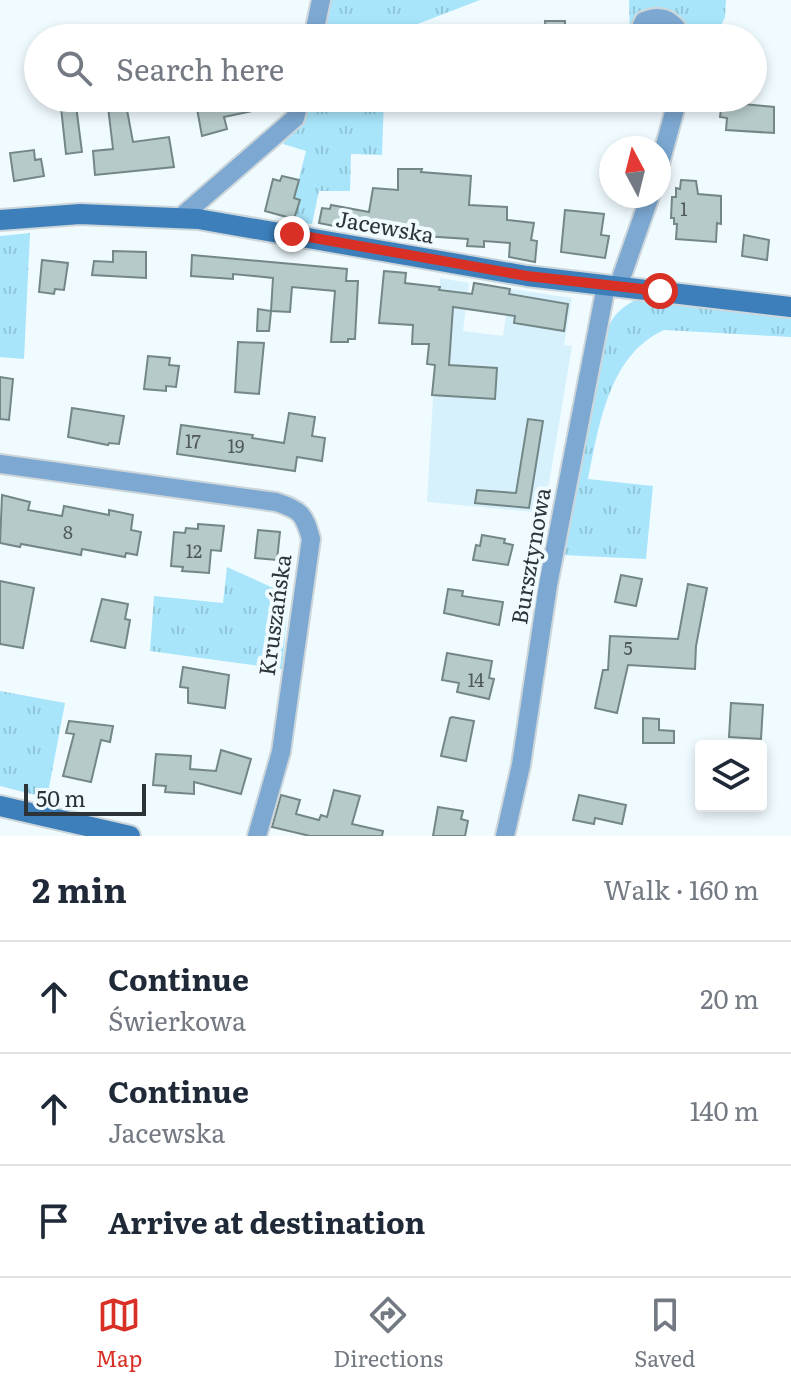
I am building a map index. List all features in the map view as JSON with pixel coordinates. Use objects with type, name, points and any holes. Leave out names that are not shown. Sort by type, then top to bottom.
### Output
[{"type":"street","points":[[316,24],[321,0]]},
{"type":"street","points":[[643,24],[654,16],[667,18],[674,24]]},
{"type":"street","points":[[181,217],[295,118],[296,112]]},
{"type":"street","points":[[668,136],[674,112]]},
{"type":"street","name":"Bursztynowa","points":[[505,836],[521,765],[548,585],[612,287],[645,208]]},
{"type":"street","name":"Jacewska","points":[[0,220],[80,214],[181,217],[232,223],[527,276],[791,307]]},
{"type":"street","name":"Kruszańska","points":[[0,464],[276,502],[297,509],[306,521],[311,539],[281,752],[257,836]]},
{"type":"street","points":[[0,806],[89,831],[130,836]]},
{"type":"shaded area","points":[[440,278],[469,283],[463,331],[503,336],[510,289],[572,298],[564,345],[572,346],[544,513],[427,502]]},
{"type":"green space","points":[[325,0],[480,0],[417,24],[321,24]]},
{"type":"green space","points":[[629,0],[726,0],[722,24],[630,24]]},
{"type":"green space","points":[[302,112],[384,112],[382,155],[351,154],[350,191],[319,191],[312,224],[294,222],[299,200],[294,198],[306,151],[283,144]]},
{"type":"green space","points":[[30,233],[24,359],[0,357],[0,236]]},
{"type":"green space","points":[[638,299],[791,316],[791,337],[664,330],[645,341],[618,374],[609,394],[588,479],[653,486],[646,559],[562,555],[604,335],[617,313]]},
{"type":"green space","points":[[227,567],[289,595],[282,669],[150,651],[154,596],[223,603]]},
{"type":"green space","points":[[0,691],[65,703],[47,798],[0,786]]},
{"type":"building","points":[[545,21],[565,21],[565,24],[545,24]]},
{"type":"building","points":[[767,106],[774,107],[774,133],[726,130],[727,118],[720,117],[721,112],[767,112]]},
{"type":"building","points":[[62,112],[77,112],[82,152],[66,154]]},
{"type":"building","points":[[109,112],[127,112],[133,142],[169,137],[174,167],[95,175],[93,151],[113,149]]},
{"type":"building","points":[[198,112],[248,112],[224,117],[227,129],[202,136]]},
{"type":"building","points":[[34,150],[35,160],[41,159],[44,176],[14,181],[10,153]]},
{"type":"building","points":[[398,169],[471,176],[469,205],[507,207],[507,220],[534,223],[531,240],[537,241],[535,262],[509,257],[510,243],[484,241],[484,247],[467,246],[468,239],[424,236],[425,232],[379,225],[378,235],[319,223],[322,208],[330,209],[331,205],[369,212],[373,188],[398,190]]},
{"type":"building","points":[[282,176],[299,180],[294,198],[300,200],[294,219],[265,211],[273,179],[280,181]]},
{"type":"building","points":[[681,180],[696,181],[698,194],[721,196],[721,224],[717,223],[716,242],[676,239],[677,224],[671,218],[672,197],[676,197],[676,188],[680,189]]},
{"type":"building","points":[[565,210],[604,214],[601,235],[609,236],[605,258],[561,252]]},
{"type":"building","points":[[744,235],[769,240],[767,260],[742,256]]},
{"type":"building","points":[[113,251],[146,252],[146,278],[92,275],[94,261],[113,262]]},
{"type":"building","points":[[192,255],[347,269],[346,281],[358,281],[355,339],[331,342],[335,291],[292,287],[290,312],[271,311],[273,278],[233,274],[233,279],[191,276]]},
{"type":"building","points":[[42,260],[68,263],[64,290],[55,289],[54,294],[39,292]]},
{"type":"building","points":[[384,271],[406,273],[405,283],[440,287],[439,290],[472,294],[474,283],[510,289],[509,294],[568,304],[564,331],[514,323],[515,316],[453,307],[449,365],[497,368],[495,399],[432,395],[435,365],[427,364],[429,344],[412,344],[413,325],[379,323]]},
{"type":"building","points":[[258,309],[271,311],[269,331],[257,331]]},
{"type":"building","points":[[238,342],[264,343],[259,394],[235,392]]},
{"type":"building","points":[[148,356],[170,358],[169,365],[179,366],[176,387],[166,386],[166,391],[144,389]]},
{"type":"building","points":[[0,377],[13,379],[9,420],[0,419]]},
{"type":"building","points":[[72,408],[124,416],[119,444],[108,445],[68,437]]},
{"type":"building","points":[[289,413],[315,417],[312,436],[325,438],[322,461],[297,457],[295,471],[177,454],[181,425],[253,435],[252,438],[284,443]]},
{"type":"building","points":[[528,419],[543,421],[529,508],[475,503],[477,490],[516,493]]},
{"type":"building","points":[[2,495],[30,502],[28,510],[62,516],[64,506],[109,515],[109,510],[133,515],[131,530],[141,532],[137,555],[126,553],[125,557],[82,549],[81,555],[0,543]]},
{"type":"building","points":[[198,524],[224,526],[221,551],[211,550],[209,573],[182,571],[183,567],[171,566],[174,532],[185,533],[186,528],[198,529]]},
{"type":"building","points":[[258,530],[280,532],[277,560],[255,558]]},
{"type":"building","points":[[482,535],[505,539],[504,543],[513,545],[508,565],[473,560]]},
{"type":"building","points":[[621,575],[642,579],[636,606],[615,602]]},
{"type":"building","points":[[0,581],[34,588],[23,648],[0,644]]},
{"type":"building","points":[[688,584],[707,588],[695,669],[628,665],[617,713],[595,708],[603,670],[608,670],[610,636],[678,639]]},
{"type":"building","points":[[448,589],[463,591],[462,596],[503,602],[499,625],[444,613]]},
{"type":"building","points":[[102,599],[128,604],[125,619],[130,620],[125,648],[91,641]]},
{"type":"building","points":[[447,653],[492,661],[489,678],[494,679],[489,699],[457,692],[459,683],[442,680]]},
{"type":"building","points":[[183,667],[229,675],[225,708],[188,703],[188,688],[180,687]]},
{"type":"building","points":[[731,703],[763,705],[761,739],[729,737]]},
{"type":"building","points":[[452,717],[474,721],[466,761],[441,756]]},
{"type":"building","points":[[643,718],[659,719],[659,730],[674,731],[674,743],[643,743]]},
{"type":"building","points":[[69,721],[113,726],[110,742],[101,740],[91,782],[63,776],[74,734],[66,733]]},
{"type":"building","points":[[221,750],[251,759],[241,794],[194,782],[194,794],[165,792],[166,786],[153,785],[156,754],[191,756],[190,769],[216,771]]},
{"type":"building","points":[[334,790],[360,796],[352,824],[383,831],[382,836],[310,836],[272,827],[281,795],[300,800],[296,814],[319,820],[321,815],[327,817]]},
{"type":"building","points":[[579,795],[626,805],[622,824],[595,818],[594,824],[573,820]]},
{"type":"building","points":[[438,807],[463,811],[461,819],[468,821],[465,836],[433,836]]},
{"type":"route","points":[[292,234],[527,276],[660,291]]}]
